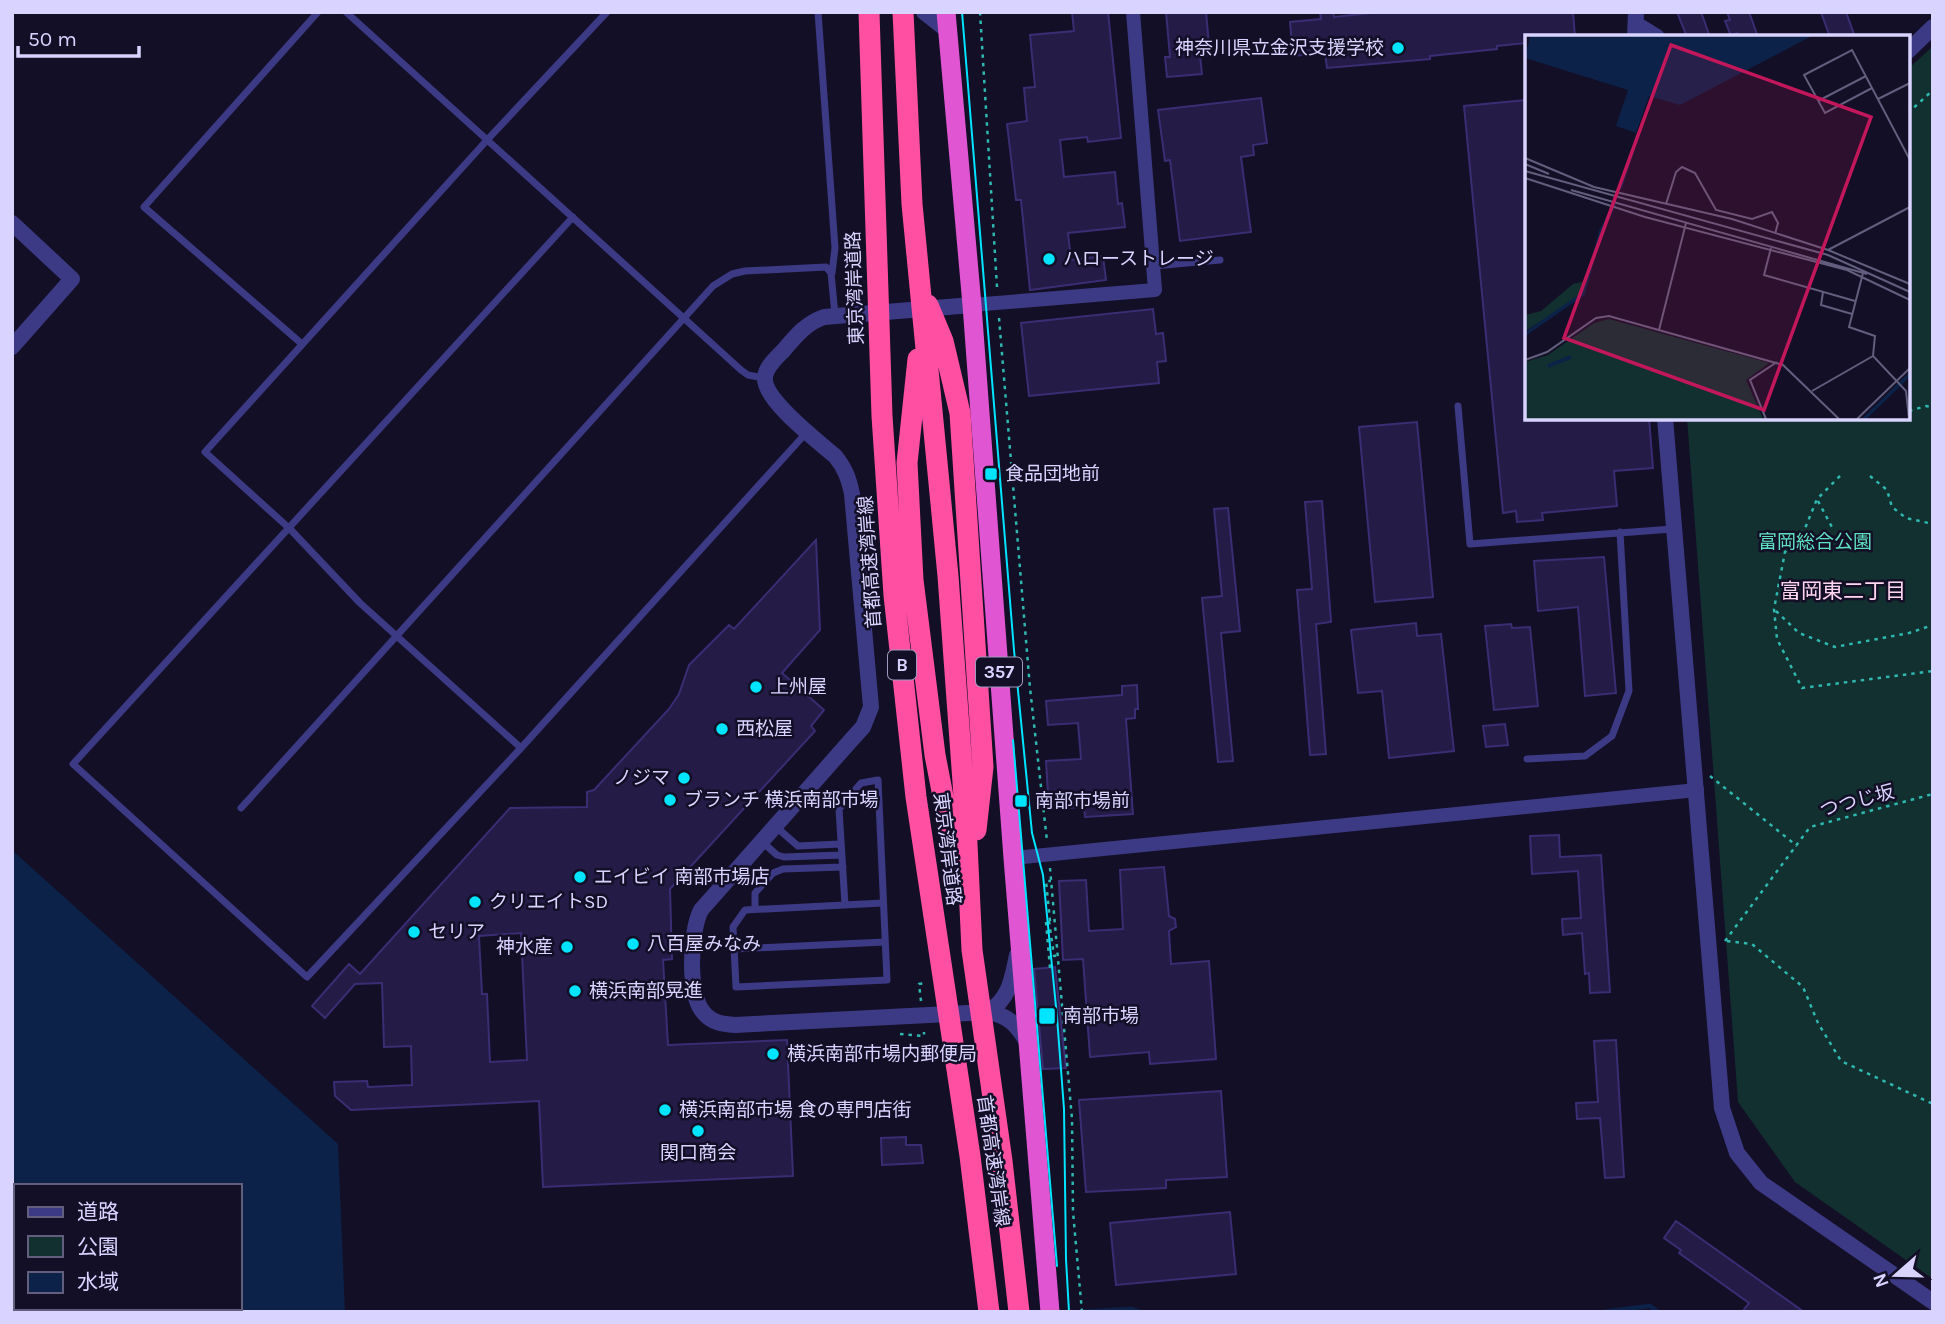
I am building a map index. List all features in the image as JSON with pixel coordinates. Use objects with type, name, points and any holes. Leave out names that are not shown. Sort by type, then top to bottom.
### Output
[{"type":"highway","name":"首都高速湾岸線","points":[[868,12],[882,403],[894,595],[916,797],[970,1156],[987,1312]]},
{"type":"highway","name":"首都高速湾岸線","points":[[903,12],[914,223],[948,576],[965,816],[966,893],[1019,1312]]},
{"type":"highway","name":"357","points":[[947,22],[972,305],[1050,1312]]},
{"type":"highway","name":"東京湾岸道路","points":[[873,175],[895,597],[923,850],[987,1312]]},
{"type":"highway","points":[[914,223],[924,454],[952,748],[965,816]]},
{"type":"highway","points":[[917,258],[946,415],[972,714],[965,816]]},
{"type":"highway","points":[[926,300],[943,341],[960,413],[972,573],[983,767],[966,893]]},
{"type":"highway","points":[[919,344],[907,463],[913,580],[935,755],[966,893]]},
{"type":"street","points":[[924,12],[947,22]]},
{"type":"street","points":[[1029,1045],[1013,1021],[988,1012],[734,1025],[712,1020],[704,1014],[695,996],[692,944],[695,920],[707,901],[863,727],[871,707],[852,494],[845,468],[769,394],[765,378],[772,363],[808,324],[835,315],[1156,290],[1133,12]]},
{"type":"street","points":[[1636,24],[1654,35]]},
{"type":"street","points":[[1910,49],[1933,27]]},
{"type":"street","points":[[12,223],[72,279],[13,344]]},
{"type":"street","points":[[1665,420],[1722,1108],[1737,1153],[1761,1183],[1933,1302]]},
{"type":"street","points":[[1013,858],[1697,790]]},
{"type":"street","points":[[988,1012],[1002,1000],[1011,986],[1020,940]]},
{"type":"lane","points":[[302,344],[144,207],[318,12]]},
{"type":"lane","points":[[346,12],[741,370],[765,378]]},
{"type":"lane","points":[[521,748],[360,603],[290,529],[205,452],[488,139],[607,12]]},
{"type":"lane","points":[[818,12],[835,248],[832,278],[835,315]]},
{"type":"lane","points":[[573,217],[73,764],[307,977],[521,748],[807,431]]},
{"type":"lane","points":[[1154,266],[1220,260]]},
{"type":"lane","points":[[241,808],[713,286],[738,272],[825,267],[832,278]]},
{"type":"lane","points":[[1458,405],[1471,544],[1674,528]]},
{"type":"lane","points":[[1527,760],[1585,755],[1612,736],[1629,691],[1620,533]]},
{"type":"lane","points":[[845,905],[838,816],[841,806],[861,783],[878,780],[887,980],[736,987],[734,924],[743,911],[883,903]]},
{"type":"lane","points":[[774,825],[798,846],[840,844]]},
{"type":"lane","points":[[761,841],[781,857],[842,855]]},
{"type":"lane","points":[[755,909],[755,893],[775,871],[843,867]]},
{"type":"lane","points":[[734,949],[885,942]]},
{"type":"path","points":[[980,12],[1008,451],[1059,955],[1072,1119],[1073,1212],[1082,1312]]},
{"type":"path","points":[[1910,111],[1933,90]]},
{"type":"path","points":[[1910,411],[1933,407]]},
{"type":"path","points":[[1840,476],[1817,499],[1806,526],[1785,552],[1774,609],[1777,639],[1802,688],[1933,671]]},
{"type":"path","points":[[1870,477],[1887,490],[1892,507],[1906,518],[1933,524]]},
{"type":"path","points":[[1817,499],[1833,529]]},
{"type":"path","points":[[1774,609],[1799,633],[1835,648],[1909,633],[1933,625]]},
{"type":"path","points":[[1695,763],[1797,846]]},
{"type":"path","name":"つつじ坂","points":[[1726,941],[1810,827],[1933,794]]},
{"type":"path","points":[[1051,881],[1046,881],[1050,921],[1054,956],[1059,955]]},
{"type":"path","points":[[1050,921],[1046,922],[1050,968]]},
{"type":"path","points":[[1707,940],[1752,944],[1803,987],[1818,1023],[1841,1061],[1933,1104]]},
{"type":"path","points":[[895,1034],[919,1035]]},
{"type":"green space","name":"富岡総合公園","points":[[1933,46],[1933,1279],[1795,1182],[1738,1102],[1687,420],[1910,420],[1910,67]]},
{"type":"water","points":[[12,850],[338,1144],[345,1312],[12,1312]]},
{"type":"building","points":[[1072,12],[1108,12],[1121,138],[1088,142],[1087,137],[1060,140],[1064,177],[1115,172],[1118,204],[1122,203],[1125,227],[1068,233],[1071,260],[1103,256],[1106,280],[1030,290],[1021,200],[1016,200],[1007,124],[1027,121],[1024,88],[1035,87],[1030,35],[1074,31]]},
{"type":"building","points":[[1166,12],[1206,12],[1210,55],[1200,56],[1202,74],[1167,77],[1165,57],[1170,57]]},
{"type":"building","name":"神奈川県立金沢支援学校","points":[[1320,12],[1333,12],[1334,17],[1381,12],[1573,12],[1575,35],[1525,35],[1525,43],[1497,46],[1497,49],[1430,56],[1430,59],[1327,68],[1325,53],[1293,56],[1290,22],[1321,19]]},
{"type":"building","points":[[1677,12],[1701,12],[1709,35],[1686,35]]},
{"type":"building","points":[[1727,12],[1749,12],[1757,35],[1731,35],[1725,21],[1730,20]]},
{"type":"building","points":[[1821,12],[1846,12],[1854,35],[1829,35]]},
{"type":"building","points":[[1261,98],[1267,143],[1253,145],[1254,155],[1241,157],[1251,232],[1180,241],[1170,160],[1165,161],[1158,110]]},
{"type":"building","points":[[1525,100],[1525,420],[1649,420],[1653,468],[1614,471],[1617,506],[1542,513],[1543,520],[1517,522],[1516,511],[1503,513],[1464,106]]},
{"type":"building","points":[[1153,309],[1156,334],[1163,333],[1166,361],[1157,362],[1159,383],[1029,396],[1021,323]]},
{"type":"building","points":[[1417,422],[1433,597],[1375,602],[1359,427]]},
{"type":"building","points":[[1322,501],[1331,622],[1316,624],[1326,754],[1310,755],[1297,590],[1312,589],[1305,502]]},
{"type":"building","points":[[1228,508],[1240,631],[1221,633],[1233,761],[1218,762],[1202,598],[1222,596],[1214,509]]},
{"type":"building","points":[[816,540],[820,630],[782,673],[824,710],[811,726],[815,731],[670,889],[672,959],[663,960],[668,1045],[787,1040],[793,1176],[543,1187],[539,1101],[351,1110],[335,1096],[334,1082],[367,1081],[368,1087],[412,1085],[411,1046],[384,1047],[382,983],[355,984],[325,1018],[312,1006],[349,964],[360,974],[510,808],[587,807],[587,792],[594,790],[669,709],[679,694],[689,665],[729,625],[734,629]],"holes":[[[521,933],[527,1060],[490,1062],[487,994],[482,994],[479,936]]]},
{"type":"building","points":[[1604,557],[1616,693],[1585,696],[1578,607],[1538,611],[1534,561]]},
{"type":"building","points":[[1416,623],[1417,636],[1441,634],[1454,751],[1389,758],[1382,691],[1358,693],[1351,630]]},
{"type":"building","points":[[1511,624],[1512,628],[1530,627],[1538,706],[1494,710],[1485,626]]},
{"type":"building","points":[[1137,685],[1138,709],[1135,709],[1135,718],[1126,719],[1133,814],[1085,817],[1084,807],[1049,809],[1046,761],[1081,759],[1078,723],[1048,725],[1046,701],[1122,695],[1122,686]]},
{"type":"building","points":[[1505,724],[1508,745],[1486,747],[1483,726]]},
{"type":"building","points":[[1559,835],[1560,857],[1601,855],[1610,992],[1590,993],[1589,973],[1585,974],[1582,933],[1563,935],[1562,919],[1581,918],[1578,871],[1532,874],[1530,836]]},
{"type":"building","points":[[1164,867],[1169,916],[1175,919],[1176,927],[1169,931],[1171,964],[1209,961],[1216,1059],[1150,1064],[1149,1052],[1090,1057],[1083,959],[1063,960],[1059,881],[1086,880],[1089,931],[1123,929],[1120,870]]},
{"type":"building","name":"南部市場","points":[[1055,967],[1066,1068],[1043,1069],[1034,969]]},
{"type":"building","points":[[1616,1040],[1624,1177],[1605,1178],[1600,1118],[1577,1119],[1576,1103],[1598,1102],[1594,1041]]},
{"type":"building","points":[[1221,1091],[1227,1177],[1166,1180],[1166,1188],[1086,1192],[1079,1100]]},
{"type":"building","points":[[906,1137],[906,1145],[921,1145],[923,1163],[882,1165],[881,1138]]},
{"type":"building","points":[[1230,1212],[1236,1274],[1116,1285],[1110,1223]]},
{"type":"building","points":[[1676,1221],[1804,1312],[1742,1312],[1749,1303],[1679,1253],[1681,1250],[1664,1238]]},
{"type":"waterway","points":[[1602,1312],[1650,1306],[1658,1312]]},
{"type":"waterway","points":[[1079,1312],[1131,1309],[1140,1312]]},
{"type":"tram line","points":[[962,12],[1014,650],[1032,833],[1043,875],[1057,1017],[1064,1109],[1069,1312]]},
{"type":"tram line","points":[[1013,740],[1057,1266]]},
{"type":"place","name":"神奈川県立金沢支援学校","points":[[1398,48]]},
{"type":"place","name":"ハローストレージ","points":[[1049,259]]},
{"type":"place","name":"食品団地前","points":[[991,474]]},
{"type":"place","name":"上州屋","points":[[756,687]]},
{"type":"place","name":"西松屋","points":[[722,729]]},
{"type":"place","name":"ノジマ","points":[[684,778]]},
{"type":"place","name":"ブランチ 横浜南部市場","points":[[670,800]]},
{"type":"place","name":"南部市場前","points":[[1021,801]]},
{"type":"place","name":"エイビイ 南部市場店","points":[[580,877]]},
{"type":"place","name":"クリエイトSD","points":[[475,902]]},
{"type":"place","name":"セリア","points":[[414,932]]},
{"type":"place","name":"八百屋みなみ","points":[[633,944]]},
{"type":"place","name":"神水産","points":[[567,947]]},
{"type":"place","name":"横浜南部晃進","points":[[575,991]]},
{"type":"place","name":"南部市場","points":[[1047,1016]]},
{"type":"place","name":"横浜南部市場内郵便局","points":[[773,1054]]},
{"type":"place","name":"横浜南部市場 食の専門店街","points":[[665,1110]]},
{"type":"place","name":"関口商会","points":[[698,1131]]},
{"type":"district","name":"富岡東二丁目","points":[[1843,591]]}]
